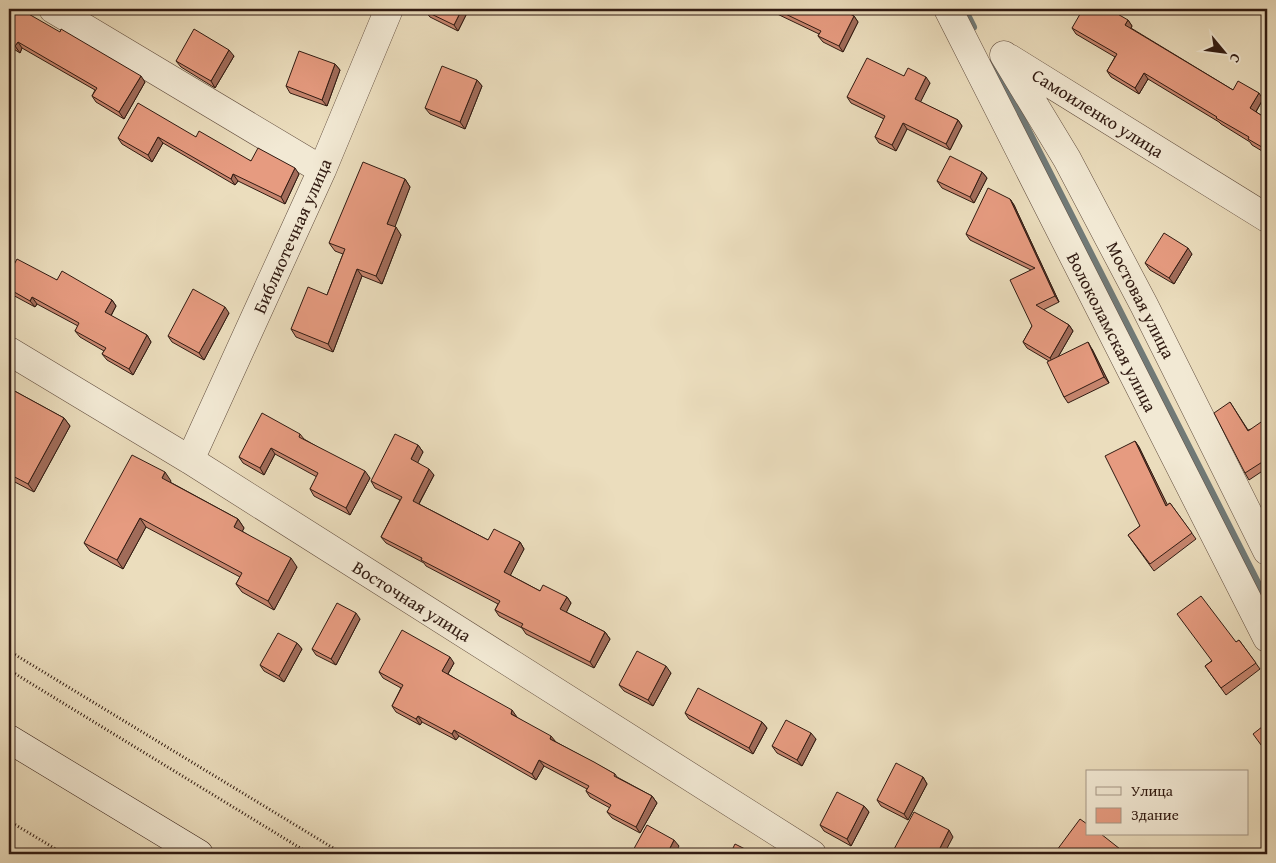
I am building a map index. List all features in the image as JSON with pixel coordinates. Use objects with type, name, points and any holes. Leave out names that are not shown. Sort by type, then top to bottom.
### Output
[{"type":"street","points":[[53,9],[322,170]]},
{"type":"street","name":"Библиотечная улица","points":[[190,460],[322,170],[389,9]]},
{"type":"street","name":"Самоиленко улица","points":[[929,9],[952,17],[1004,55],[1267,218]]},
{"type":"street","name":"Волоколамская улица","points":[[952,17],[1267,638]]},
{"type":"street","name":"Мостовая улица","points":[[1004,55],[1067,159],[1144,305],[1267,551]]},
{"type":"street","name":"Восточная улица","points":[[9,351],[190,460],[812,854]]},
{"type":"street","points":[[9,739],[198,854]]},
{"type":"path","points":[[9,652],[342,854]]},
{"type":"path","points":[[9,670],[310,854]]},
{"type":"path","points":[[9,821],[64,854]]},
{"type":"building","points":[[9,9],[20,9],[60,32],[61,29],[141,76],[119,112],[92,96],[97,88],[18,42],[15,46],[9,43]]},
{"type":"building","points":[[426,9],[462,9],[454,25],[425,11]]},
{"type":"building","points":[[775,9],[840,9],[854,16],[839,46],[818,36],[821,31]]},
{"type":"building","points":[[1083,9],[1109,9],[1128,20],[1125,25],[1233,90],[1238,81],[1259,93],[1250,108],[1267,119],[1267,150],[1144,73],[1135,88],[1107,71],[1117,54],[1072,28]]},
{"type":"building","points":[[194,29],[229,50],[211,81],[176,61]]},
{"type":"building","points":[[299,51],[335,64],[322,100],[286,86]]},
{"type":"building","points":[[867,58],[904,76],[908,68],[926,77],[915,99],[958,120],[946,144],[903,123],[892,145],[875,137],[885,116],[847,97]]},
{"type":"building","points":[[442,66],[477,80],[460,122],[425,108]]},
{"type":"building","points":[[138,103],[196,137],[199,131],[251,161],[258,148],[295,168],[281,197],[233,174],[231,179],[158,137],[148,155],[118,138]]},
{"type":"building","points":[[950,156],[982,172],[970,197],[937,181]]},
{"type":"building","points":[[363,162],[405,179],[387,224],[396,227],[376,276],[357,269],[328,344],[291,329],[308,287],[327,295],[345,249],[329,243]]},
{"type":"building","points":[[988,188],[1010,199],[1055,296],[1036,305],[1069,325],[1050,358],[1023,342],[1032,326],[1010,280],[1035,268],[966,234]]},
{"type":"building","points":[[1164,233],[1188,248],[1169,278],[1145,263]]},
{"type":"building","points":[[17,259],[57,280],[62,271],[112,300],[105,312],[147,335],[129,369],[102,354],[106,348],[75,331],[79,323],[32,297],[30,301],[9,289],[9,274]]},
{"type":"building","points":[[193,289],[225,307],[199,353],[168,336]]},
{"type":"building","points":[[1088,342],[1104,377],[1064,397],[1047,362]]},
{"type":"building","points":[[9,388],[64,418],[28,484],[9,474]]},
{"type":"building","points":[[1230,402],[1248,431],[1264,420],[1267,426],[1267,459],[1245,473],[1214,413]]},
{"type":"building","points":[[262,413],[300,434],[299,437],[365,471],[346,508],[310,489],[318,473],[271,448],[260,468],[239,457]]},
{"type":"building","points":[[395,434],[418,445],[411,459],[429,469],[413,501],[488,540],[494,529],[520,542],[504,572],[540,591],[543,585],[567,597],[560,609],[605,632],[590,662],[521,627],[523,624],[495,610],[500,601],[381,537],[402,497],[371,481]]},
{"type":"building","points":[[1135,441],[1166,506],[1170,503],[1192,533],[1150,564],[1128,535],[1140,526],[1105,456]]},
{"type":"building","points":[[132,455],[165,472],[162,478],[238,519],[234,527],[291,558],[268,601],[236,584],[242,573],[140,518],[117,560],[84,543]]},
{"type":"building","points":[[1201,596],[1236,642],[1239,640],[1256,663],[1221,688],[1205,666],[1212,661],[1177,614]]},
{"type":"building","points":[[337,603],[356,613],[331,659],[312,649]]},
{"type":"building","points":[[402,630],[450,657],[442,671],[512,710],[511,714],[551,736],[550,739],[652,796],[636,827],[607,812],[611,805],[586,791],[589,786],[539,760],[532,774],[454,730],[452,734],[418,716],[416,719],[392,706],[403,685],[379,672]]},
{"type":"building","points":[[278,633],[297,643],[279,676],[260,665]]},
{"type":"building","points":[[637,651],[666,666],[648,700],[619,685]]},
{"type":"building","points":[[698,688],[762,722],[749,748],[685,713]]},
{"type":"building","points":[[786,720],[811,733],[797,760],[772,746]]},
{"type":"building","points":[[1267,723],[1267,753],[1253,734]]},
{"type":"building","points":[[896,763],[923,777],[904,814],[877,800]]},
{"type":"building","points":[[837,792],[864,806],[847,839],[820,825]]},
{"type":"building","points":[[914,812],[949,830],[937,854],[899,854],[893,851]]},
{"type":"building","points":[[1080,819],[1086,823],[1086,836],[1104,836],[1120,849],[1116,854],[1054,854]]},
{"type":"building","points":[[647,825],[674,840],[667,854],[631,854]]},
{"type":"building","points":[[735,844],[755,854],[730,854]]},
{"type":"waterway","points":[[964,9],[973,27]]},
{"type":"waterway","points":[[993,62],[1267,602]]}]
